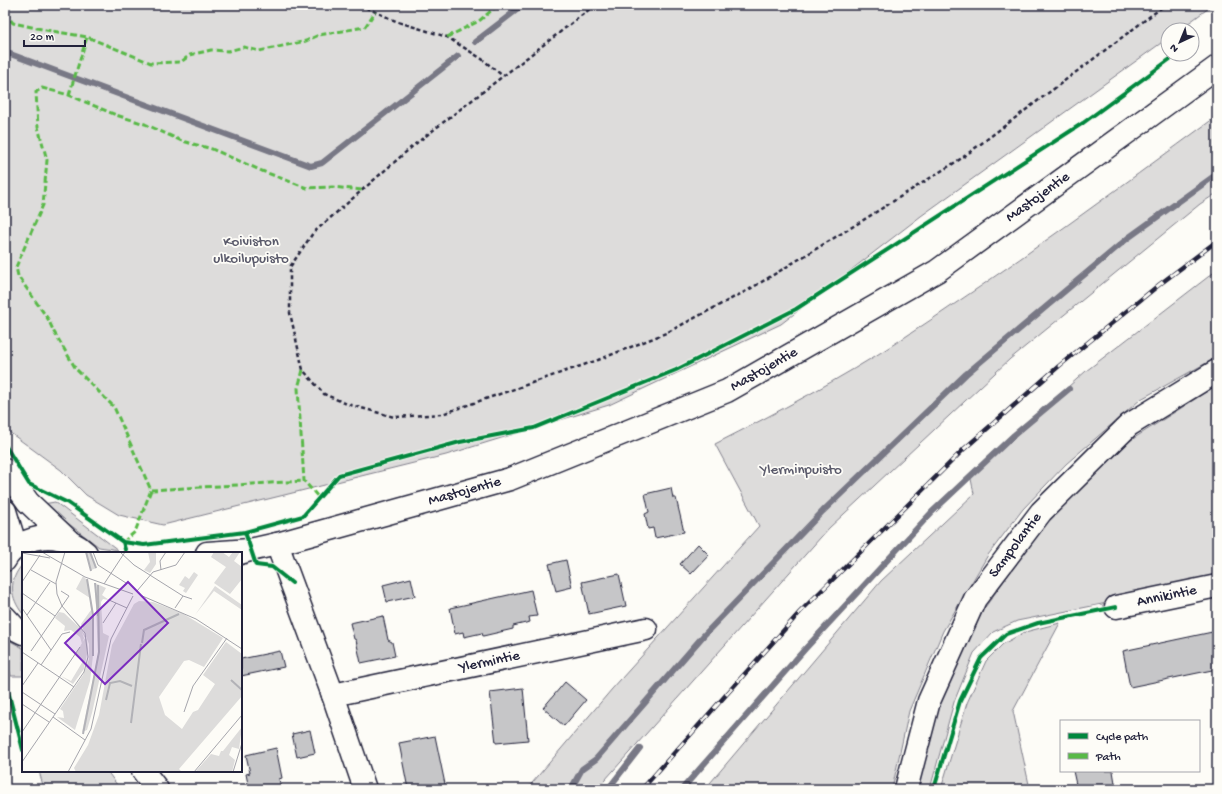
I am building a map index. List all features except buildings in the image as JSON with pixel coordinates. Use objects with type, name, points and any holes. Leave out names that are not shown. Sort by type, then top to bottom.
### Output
[{"type":"street","name":"Mastojentie","points":[[226,552],[245,551],[277,544],[510,479],[727,391],[937,271],[1217,67]]},
{"type":"street","name":"Sampolantie","points":[[906,789],[929,701],[975,599],[1040,512],[1129,425],[1217,371]]},
{"type":"street","points":[[5,470],[28,502],[68,540],[80,547],[85,552]]},
{"type":"street","points":[[5,511],[11,554]]},
{"type":"street","points":[[11,554],[28,540],[41,537],[55,537],[68,540]]},
{"type":"street","points":[[277,544],[333,695],[364,789]]},
{"type":"street","name":"Annikintie","points":[[1116,607],[1217,586]]},
{"type":"street","name":"Ylermintie","points":[[333,695],[646,629]]},
{"type":"street","points":[[144,772],[158,789]]},
{"type":"street","points":[[150,772],[158,789]]},
{"type":"path","points":[[360,5],[398,22],[447,38],[482,58],[503,76]]},
{"type":"path","points":[[595,5],[414,145],[313,233],[290,267],[290,313],[303,370],[324,394],[347,404],[394,417],[442,414],[598,360],[666,332],[750,289],[962,158],[1165,5]]},
{"type":"green space","name":"Koiviston ulkoilupuisto","points":[[5,5],[1213,5],[1190,22],[1160,22],[1160,44],[921,216],[781,324],[609,405],[446,455],[163,525],[119,515],[86,495],[61,470],[9,432],[5,426]]},
{"type":"green space","name":"Ylerminpuisto","points":[[1217,116],[1217,193],[1200,204],[1010,359],[829,528],[597,789],[527,789],[612,689],[759,526],[715,444],[808,395],[899,341],[1020,259]]},
{"type":"green space","points":[[1217,270],[1217,357],[1141,399],[1066,464],[1023,509],[988,555],[943,631],[909,711],[892,789],[705,789],[881,581],[974,494],[970,474],[1086,371]]},
{"type":"green space","points":[[1217,385],[1217,581],[1017,621],[993,632],[974,653],[954,702],[930,789],[917,789],[941,700],[983,610],[1056,509],[1128,442]]},
{"type":"green space","points":[[55,502],[118,550],[99,547],[43,504]]},
{"type":"green space","points":[[22,565],[22,612],[15,602],[12,589],[18,570]]},
{"type":"green space","points":[[1060,623],[1013,711],[1030,789],[941,789],[967,703],[986,661],[1003,644],[1025,632]]},
{"type":"green space","points":[[5,638],[22,647],[22,676],[11,676],[5,654]]},
{"type":"green space","points":[[39,772],[108,772],[120,789],[44,789]]},
{"type":"waterway","points":[[475,42],[523,5]]},
{"type":"waterway","points":[[5,52],[311,166],[322,163],[458,56]]},
{"type":"waterway","points":[[571,789],[582,769],[596,759],[704,635],[823,511],[966,374],[1128,238],[1217,174]]},
{"type":"waterway","points":[[682,789],[805,649],[932,512],[1014,435],[1069,389]]},
{"type":"waterway","points":[[608,789],[640,748]]},
{"type":"railway","points":[[642,789],[800,612],[964,449],[1059,366],[1160,284],[1217,241]]},
{"type":"marked path","points":[[447,37],[479,21],[498,5]]},
{"type":"marked path","points":[[5,13],[13,23],[87,37],[151,63],[181,62],[190,55],[211,50],[228,51],[244,47],[259,51],[306,41],[319,35],[365,27],[375,12]]},
{"type":"marked path","points":[[69,95],[87,37]]},
{"type":"marked path","points":[[123,542],[135,532],[151,490],[114,407],[76,369],[48,319],[18,276],[16,267],[43,205],[47,160],[38,127],[36,92],[42,88],[69,95],[116,115],[145,124],[182,141],[212,149],[262,171],[307,188],[332,187],[362,190]]},
{"type":"marked path","points":[[303,370],[298,388],[304,481],[319,498]]},
{"type":"marked path","points":[[151,490],[304,481]]},
{"type":"marked path","points":[[115,789],[121,785]]},
{"type":"cycle path","points":[[123,542],[144,545],[245,532],[303,516],[339,475],[460,442],[534,428],[676,370],[796,309],[1083,123],[1166,62]]},
{"type":"cycle path","points":[[5,445],[29,484],[68,503],[123,542],[126,552]]},
{"type":"cycle path","points":[[245,532],[256,565],[272,567],[292,583]]},
{"type":"cycle path","points":[[934,789],[960,701],[981,658],[1006,634],[1038,623],[1116,607]]},
{"type":"cycle path","points":[[6,683],[22,746]]}]
